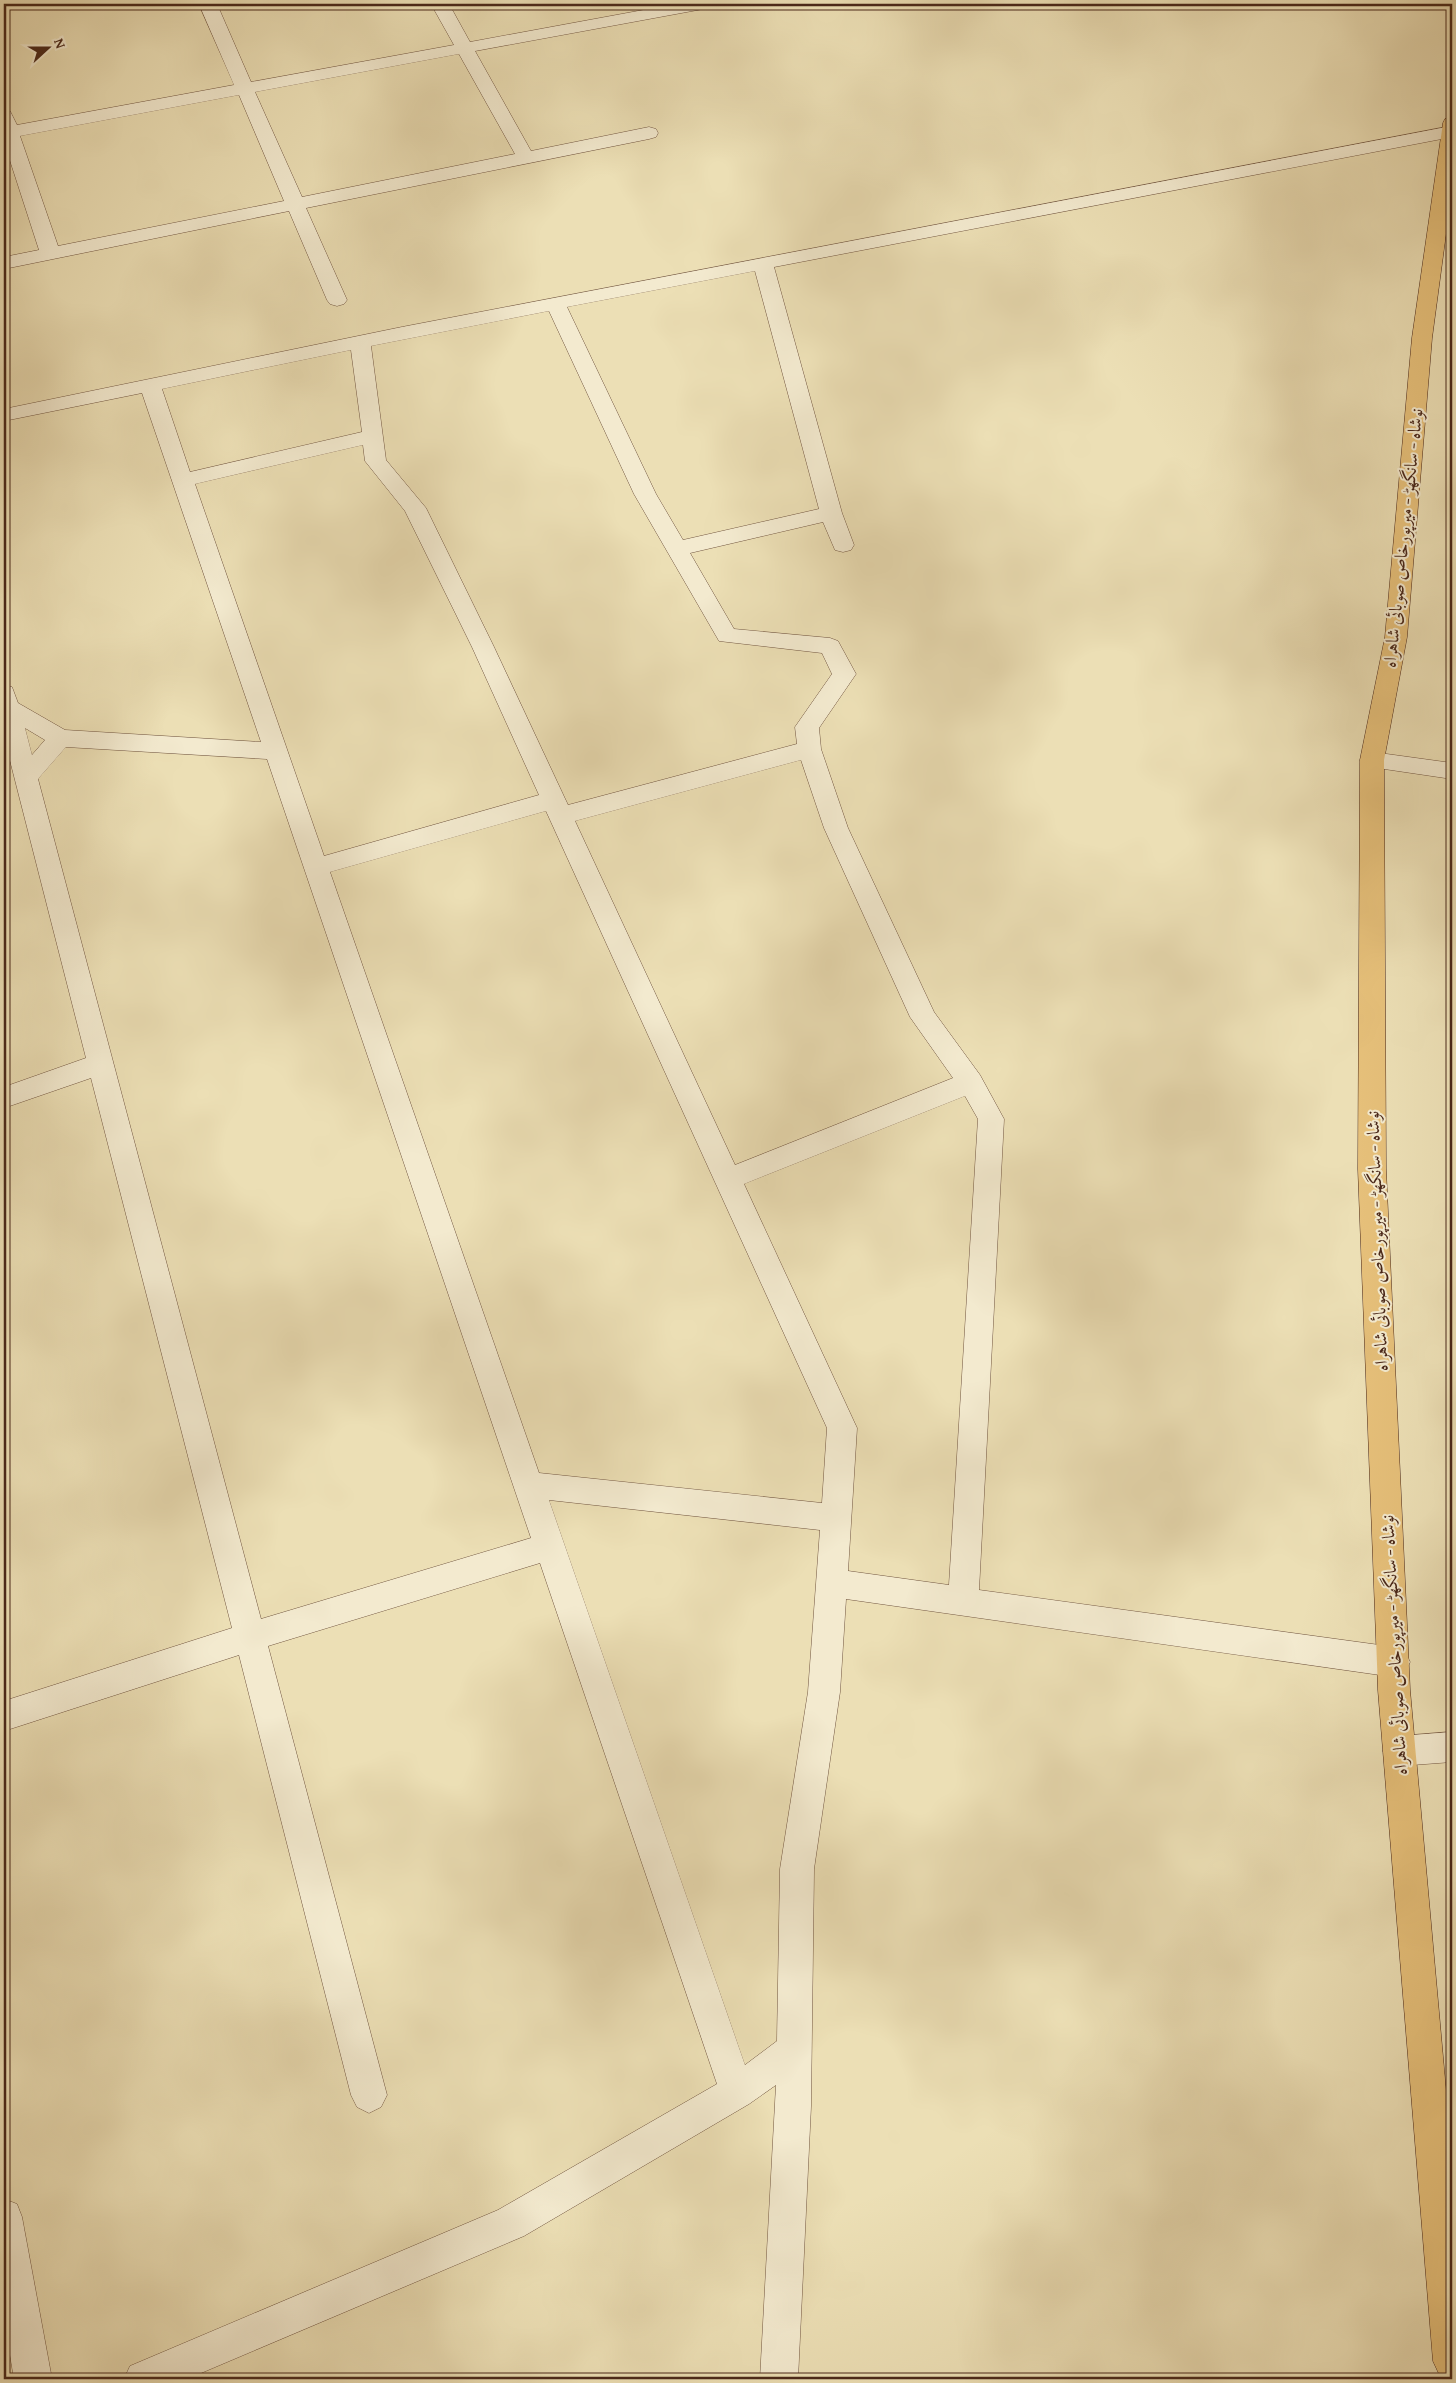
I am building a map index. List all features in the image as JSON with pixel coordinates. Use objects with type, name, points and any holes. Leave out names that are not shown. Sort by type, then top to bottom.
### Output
[{"type":"main road","name":"نوشاہ - سانگھڑ - میرپورخاص صوبائی شاہراہ","points":[[1452,129],[1422,338],[1396,638],[1372,760],[1372,1169],[1394,1662],[1399,1751],[1452,2361]]},
{"type":"street","points":[[208,4],[337,300]]},
{"type":"street","points":[[440,4],[526,158]]},
{"type":"street","points":[[50,254],[6,127],[245,88],[465,48],[668,7],[703,4]]},
{"type":"street","points":[[4,415],[360,342],[1452,129]]},
{"type":"street","points":[[4,263],[649,133]]},
{"type":"street","points":[[763,264],[831,513],[844,545]]},
{"type":"street","points":[[556,304],[645,494],[726,636],[830,646],[844,674],[807,727],[809,749],[836,828],[923,1018],[971,1082],[991,1119],[963,1602]]},
{"type":"street","points":[[360,342],[376,461],[415,508],[483,646],[842,1428],[824,1692],[797,1870],[794,2050],[779,2379]]},
{"type":"street","points":[[150,385],[737,2092]]},
{"type":"street","points":[[183,480],[373,436]]},
{"type":"street","points":[[677,550],[831,513]]},
{"type":"street","points":[[6,700],[60,738],[276,751]]},
{"type":"street","points":[[6,700],[369,2095]]},
{"type":"street","points":[[26,778],[60,738]]},
{"type":"street","points":[[316,867],[809,749]]},
{"type":"street","points":[[1372,760],[1452,772]]},
{"type":"street","points":[[4,1098],[100,1064]]},
{"type":"street","points":[[728,1179],[971,1082]]},
{"type":"street","points":[[529,1485],[835,1518]]},
{"type":"street","points":[[4,1716],[250,1637],[550,1546]]},
{"type":"street","points":[[831,1583],[1394,1662]]},
{"type":"street","points":[[1399,1751],[1452,1747]]},
{"type":"street","points":[[143,2379],[511,2223],[737,2092],[794,2050]]},
{"type":"street","points":[[4,2217],[33,2379]]}]
